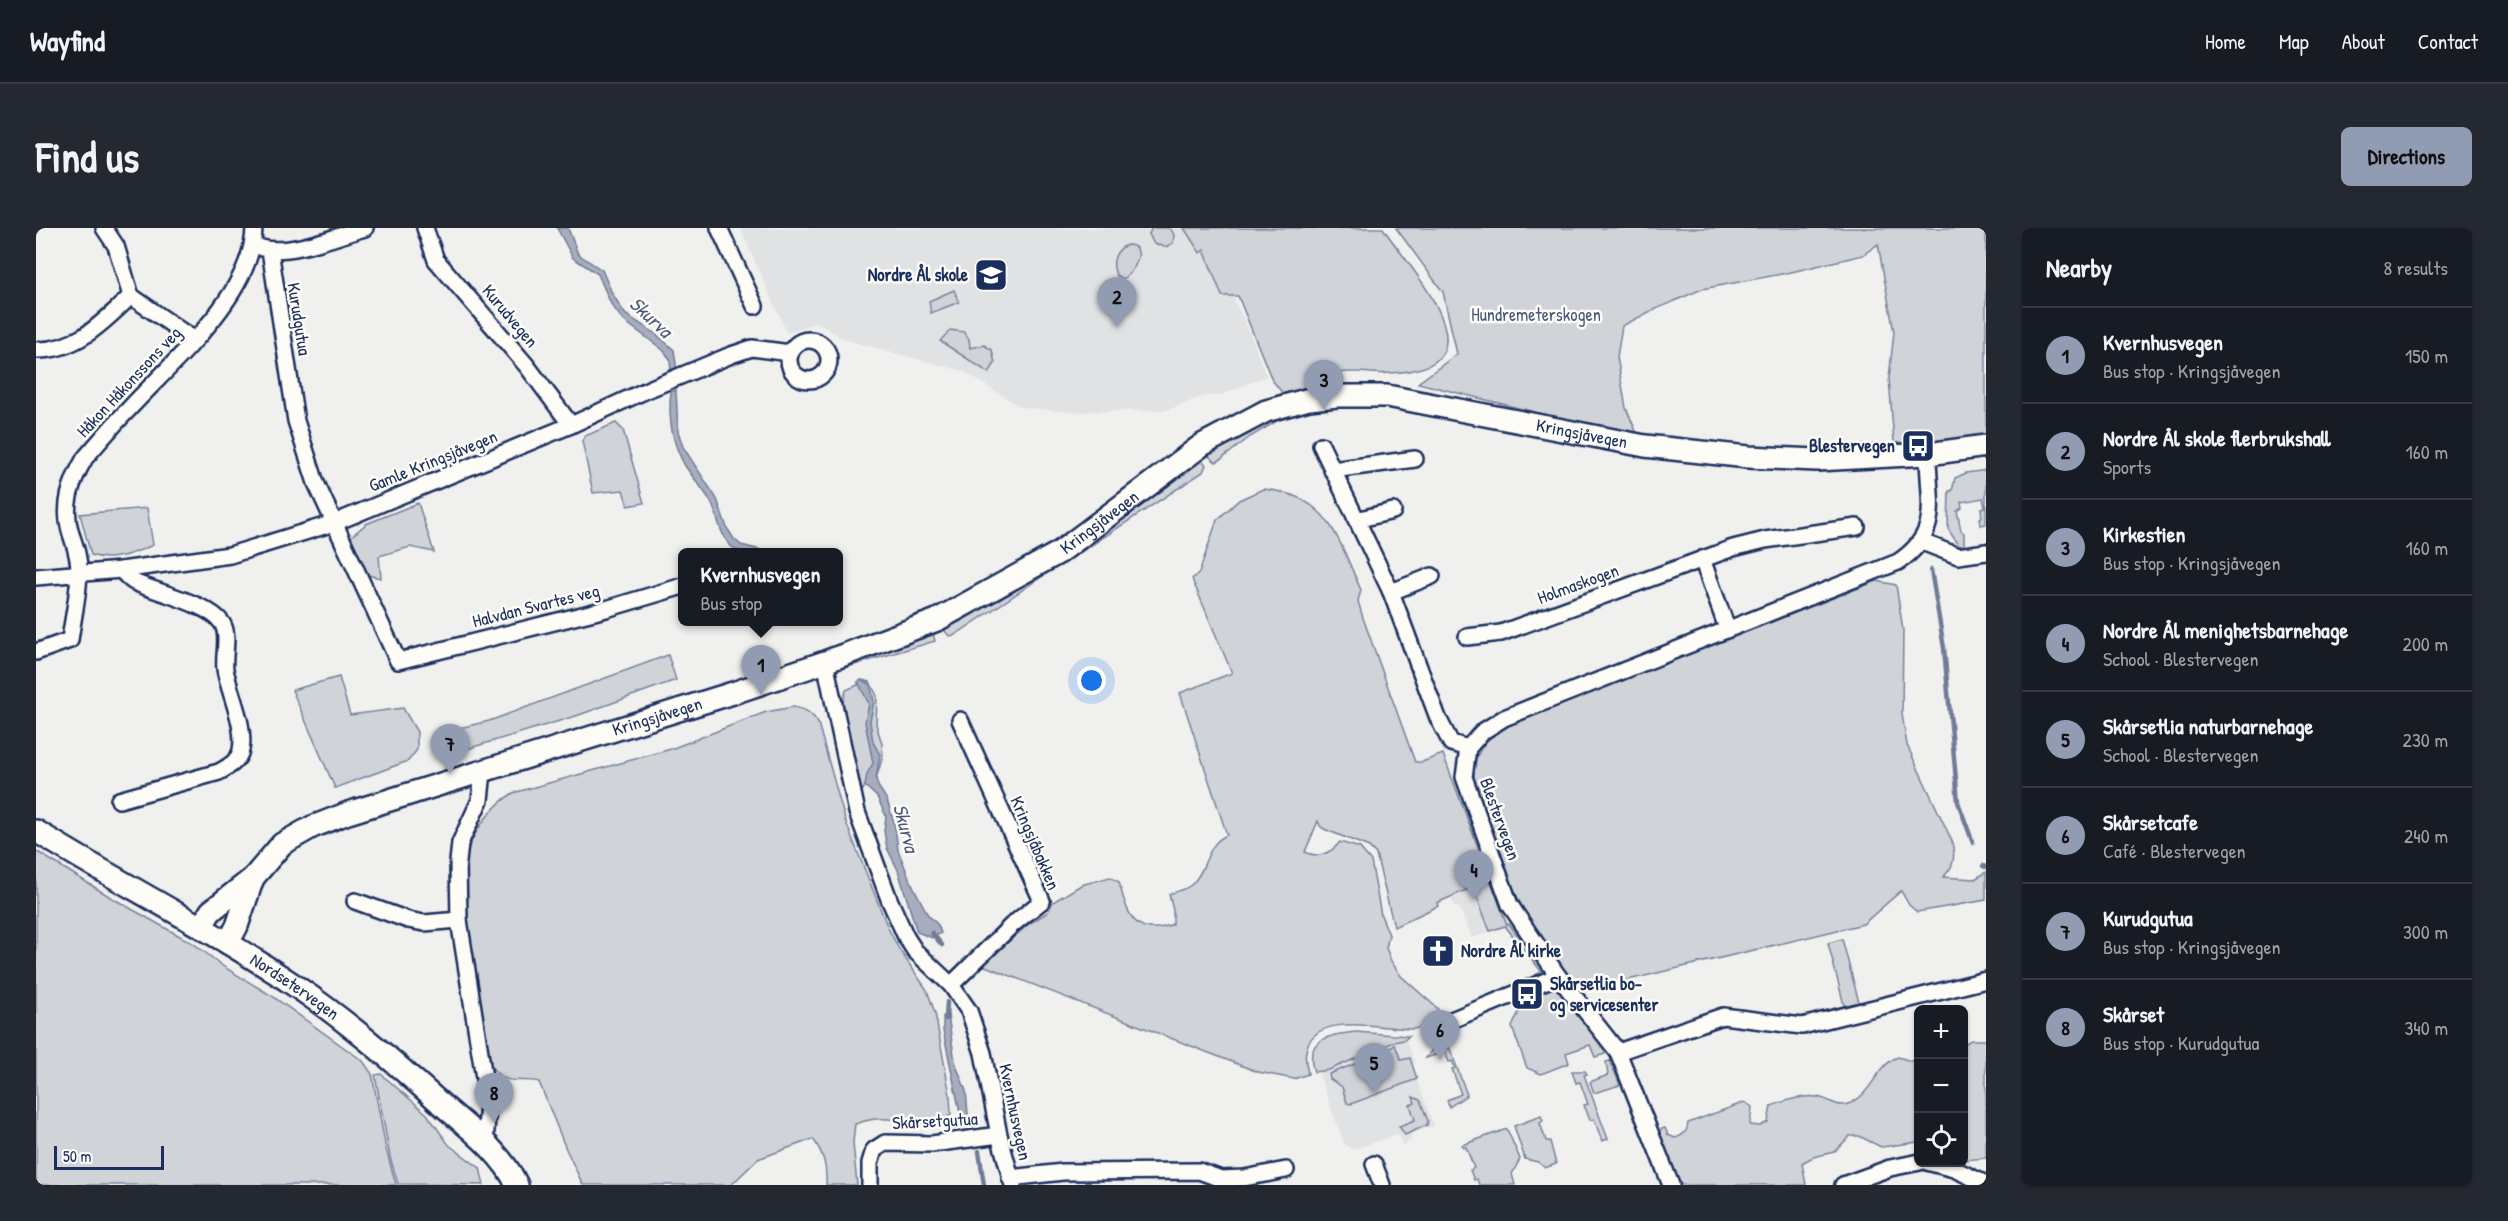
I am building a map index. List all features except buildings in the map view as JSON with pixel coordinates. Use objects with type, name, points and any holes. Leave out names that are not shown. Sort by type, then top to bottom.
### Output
[{"type":"street","points":[[104,228],[116,246],[131,296],[194,340]]},
{"type":"street","name":"Håkon Håkonssons veg","points":[[79,572],[78,552],[70,531],[67,500],[75,475],[85,458],[194,340],[234,289],[248,263],[253,245],[254,228]]},
{"type":"street","points":[[253,245],[270,250],[318,242],[365,228]]},
{"type":"street","name":"Kurudvegen","points":[[425,228],[436,260],[527,366],[571,425]]},
{"type":"street","points":[[719,228],[755,306]]},
{"type":"street","name":"Kurudgutua","points":[[270,250],[296,421],[316,483],[398,661]]},
{"type":"street","points":[[36,350],[58,348],[84,338],[131,296]]},
{"type":"street","name":"Gamle Kringsjåvegen","points":[[36,577],[121,570],[230,555],[334,522],[752,348],[790,353]]},
{"type":"street","name":"Kringsjåvegen","points":[[201,927],[211,911],[253,878],[282,844],[312,827],[348,813],[825,662],[937,620],[1060,552],[1202,445],[1266,411],[1309,399],[1337,396],[1387,396],[1645,446],[1720,455],[1817,460],[1928,454],[1986,446]]},
{"type":"street","points":[[1321,445],[1391,592],[1438,718],[1451,743],[1468,748],[1482,732],[1504,718],[1898,562],[1922,542],[1930,521],[1928,454]]},
{"type":"street","points":[[1332,470],[1415,459]]},
{"type":"street","points":[[1356,520],[1393,512]]},
{"type":"street","name":"Holmaskogen","points":[[1467,637],[1501,633],[1733,548],[1765,540],[1857,528]]},
{"type":"street","points":[[1922,542],[1958,556],[1986,552]]},
{"type":"street","points":[[1702,559],[1727,628]]},
{"type":"street","points":[[119,800],[219,772],[231,765],[241,752],[241,730],[224,665],[225,635],[222,623],[205,609],[132,581],[121,570]]},
{"type":"street","points":[[36,652],[70,640],[79,572]]},
{"type":"street","points":[[1391,592],[1432,576]]},
{"type":"street","name":"Halvdan Svartes veg","points":[[398,661],[606,609],[678,587]]},
{"type":"street","name":"Kvernhusvegen","points":[[825,662],[850,786],[889,898],[898,922],[915,951],[951,985],[969,1011],[976,1029],[999,1135],[1012,1182],[1063,1172],[1199,1171],[1221,1179],[1244,1178],[1286,1170]]},
{"type":"street","name":"Kringsjåbakken","points":[[951,985],[1012,925],[1042,901],[960,720]]},
{"type":"street","name":"Blestervegen","points":[[1468,748],[1464,777],[1510,905],[1558,976],[1618,1052],[1671,1185]]},
{"type":"street","points":[[483,772],[480,800],[460,843],[458,862],[459,920],[486,1080],[488,1103],[485,1144]]},
{"type":"street","name":"Nordsetervegen","points":[[36,831],[228,943],[293,984],[383,1052],[485,1144],[506,1167],[517,1185]]},
{"type":"street","name":"Kringsjåvegen","points":[[228,943],[237,926],[253,878]]},
{"type":"street","points":[[355,901],[408,920],[424,923],[459,920]]},
{"type":"street","points":[[1449,1021],[1558,976]]},
{"type":"street","points":[[1618,1052],[1723,1016],[1802,1026],[1986,980]]},
{"type":"street","name":"Skårsetgutua","points":[[870,1185],[870,1163],[874,1150],[885,1143],[932,1144],[999,1135]]},
{"type":"street","points":[[1843,1185],[1890,1168],[1914,1163]]},
{"type":"street","points":[[1374,1164],[1382,1185]]},
{"type":"street","points":[[1946,1167],[1980,1183]]},
{"type":"shaded area","name":"Nordre Ål skole","points":[[740,228],[1200,228],[1250,333],[1266,376],[1219,396],[1204,396],[1168,410],[1069,412],[1021,407],[963,371],[846,340],[816,322],[787,333]]},
{"type":"shaded area","points":[[1483,861],[1507,925],[1472,938],[1459,907],[1455,908],[1450,897],[1436,903]]},
{"type":"shaded area","points":[[1405,1037],[1415,1063],[1411,1064],[1434,1126],[1410,1134],[1412,1141],[1406,1143],[1404,1147],[1397,1134],[1352,1150],[1344,1143],[1313,1058]]},
{"type":"green space","points":[[1152,228],[1170,228],[1174,235],[1173,243],[1166,247],[1154,244],[1149,234]]},
{"type":"green space","points":[[1184,228],[1383,228],[1416,273],[1439,311],[1445,330],[1445,346],[1438,359],[1422,368],[1385,374],[1345,372],[1307,378],[1309,389],[1285,396],[1272,380],[1238,296],[1222,296],[1204,250],[1200,253]]},
{"type":"green space","name":"Hundremeterskogen","points":[[1396,228],[1986,228],[1986,437],[1946,443],[1894,443],[1889,378],[1894,332],[1878,244],[1863,255],[1787,273],[1702,289],[1622,326],[1617,357],[1626,408],[1639,438],[1418,383],[1457,354],[1443,292]]},
{"type":"green space","points":[[1127,245],[1134,246],[1138,254],[1135,266],[1123,279],[1116,275],[1114,262],[1119,250]]},
{"type":"green space","points":[[954,290],[959,302],[931,313],[929,301]]},
{"type":"green space","points":[[950,330],[964,332],[969,339],[970,348],[984,345],[992,350],[995,363],[989,373],[940,341]]},
{"type":"green space","points":[[1277,421],[1216,462],[1206,454],[1261,422]]},
{"type":"green space","points":[[616,423],[623,430],[644,503],[628,506],[623,490],[593,493],[582,441],[585,436]]},
{"type":"green space","points":[[1201,458],[1206,465],[1203,472],[1075,556],[1076,552]]},
{"type":"green space","points":[[1986,470],[1986,524],[1981,525],[1980,518],[1982,517],[1981,508],[1985,507],[1983,498],[1961,502],[1962,508],[1957,511],[1961,531],[1964,533],[1964,549],[1961,549],[1948,529],[1949,491],[1952,491],[1955,478],[1966,473]]},
{"type":"green space","points":[[1263,489],[1285,493],[1303,500],[1317,510],[1337,536],[1361,590],[1358,601],[1363,618],[1415,762],[1422,762],[1443,754],[1507,925],[1509,924],[1545,972],[1537,978],[1534,977],[1541,971],[1505,926],[1490,931],[1473,887],[1437,903],[1438,906],[1394,927],[1376,854],[1369,847],[1324,829],[1318,821],[1305,852],[1315,855],[1324,854],[1340,842],[1360,848],[1371,861],[1381,915],[1389,935],[1386,948],[1391,961],[1401,976],[1437,1008],[1443,1018],[1416,1029],[1352,1025],[1335,1026],[1322,1030],[1311,1038],[1306,1051],[1308,1074],[1294,1079],[1258,1072],[985,966],[985,962],[1029,924],[1048,912],[1053,902],[1081,885],[1110,877],[1119,882],[1125,904],[1134,920],[1149,928],[1160,928],[1173,924],[1173,910],[1169,894],[1184,889],[1197,879],[1214,844],[1227,835],[1180,693],[1232,673],[1192,579],[1199,573],[1217,520],[1239,500]]},
{"type":"green space","points":[[418,503],[434,552],[410,547],[379,556],[381,578],[363,574],[347,540],[366,524]]},
{"type":"green space","points":[[147,508],[153,545],[131,554],[115,557],[91,555],[80,514]]},
{"type":"green space","points":[[1055,568],[955,635],[949,636],[941,626],[1046,570]]},
{"type":"green space","points":[[1877,581],[1896,585],[1903,630],[1902,714],[1907,745],[1953,846],[1952,865],[1943,877],[1975,879],[1986,872],[1986,900],[1917,912],[1909,905],[1901,891],[1863,924],[1582,991],[1550,954],[1515,893],[1478,798],[1474,769],[1481,748],[1496,732],[1509,724]]},
{"type":"green space","points":[[932,630],[935,641],[844,668],[845,665]]},
{"type":"green space","points":[[668,655],[676,680],[579,715],[444,756],[434,734],[489,721]]},
{"type":"green space","points":[[339,677],[350,715],[403,708],[417,732],[417,750],[408,761],[335,788],[292,690]]},
{"type":"green space","points":[[862,680],[870,682],[877,696],[876,724],[883,756],[876,779],[863,790],[858,786],[843,702],[846,690],[858,685],[858,682]]},
{"type":"green space","points":[[793,707],[807,712],[818,723],[845,820],[888,928],[899,949],[927,990],[935,1013],[950,1095],[951,1114],[938,1123],[930,1124],[884,1119],[855,1124],[853,1143],[857,1185],[826,1185],[824,1161],[813,1139],[758,1159],[731,1185],[583,1185],[539,1082],[507,1079],[496,1073],[491,1066],[464,910],[464,871],[472,839],[497,805],[513,793],[671,749],[766,712]]},
{"type":"green space","points":[[36,851],[112,898],[194,944],[224,967],[272,996],[363,1061],[372,1074],[386,1149],[396,1185],[36,1185]]},
{"type":"green space","points":[[1842,939],[1860,1006],[1845,1009],[1828,943]]},
{"type":"green space","points":[[1549,985],[1555,985],[1603,1046],[1605,1054],[1595,1057],[1590,1045],[1566,1053],[1569,1063],[1541,1074],[1527,1068],[1512,1027],[1527,994]]},
{"type":"green space","points":[[1356,1032],[1409,1036],[1329,1070],[1314,1072],[1312,1052],[1321,1040]]},
{"type":"green space","points":[[1986,1040],[1986,1158],[1968,1160],[1968,1059],[1968,1042]]},
{"type":"green space","points":[[1395,1045],[1401,1060],[1410,1058],[1417,1079],[1351,1104],[1347,1103],[1342,1087],[1330,1079],[1329,1074],[1383,1053]]},
{"type":"green space","points":[[1447,1045],[1467,1095],[1449,1107],[1447,1100],[1461,1094],[1452,1069],[1455,1068],[1452,1061],[1449,1062],[1445,1052],[1426,1058],[1432,1050]]},
{"type":"green space","points":[[1898,1057],[1914,1062],[1914,1143],[1881,1147],[1859,1136],[1850,1136],[1834,1152],[1813,1157],[1802,1163],[1806,1185],[1677,1185],[1653,1132],[1665,1128],[1668,1135],[1675,1138],[1684,1133],[1688,1123],[1745,1102],[1752,1107],[1750,1125],[1760,1126],[1768,1122],[1771,1106],[1794,1099],[1817,1097],[1840,1105],[1848,1104],[1869,1088],[1891,1061]]},
{"type":"green space","points":[[1610,1061],[1620,1085],[1594,1093],[1590,1082],[1608,1075],[1606,1062]]},
{"type":"green space","points":[[1572,1071],[1585,1071],[1587,1074],[1584,1075],[1608,1139],[1602,1141],[1594,1119],[1590,1120],[1584,1105],[1588,1104],[1580,1082],[1576,1083]]},
{"type":"green space","points":[[381,1074],[427,1114],[449,1145],[480,1168],[484,1185],[398,1184],[390,1157],[375,1075]]},
{"type":"green space","points":[[1413,1097],[1420,1100],[1428,1121],[1427,1125],[1405,1135],[1399,1126],[1415,1120],[1410,1105],[1415,1103]]},
{"type":"green space","points":[[1541,1116],[1543,1121],[1540,1123],[1546,1141],[1550,1141],[1556,1164],[1545,1168],[1538,1162],[1525,1159],[1514,1126]]},
{"type":"green space","points":[[1507,1129],[1520,1159],[1512,1174],[1515,1185],[1479,1185],[1470,1170],[1474,1168],[1466,1147],[1463,1148],[1462,1145]]},
{"type":"water","points":[[557,228],[568,228],[578,254],[602,270],[625,314],[656,334],[674,350],[677,371],[671,374],[670,359],[663,350],[623,320],[611,304],[598,274],[573,258]]},
{"type":"water","points":[[676,390],[678,431],[683,447],[717,499],[727,528],[734,539],[741,545],[753,548],[733,548],[725,538],[711,502],[684,464],[676,447],[672,429],[671,392]]},
{"type":"water","points":[[861,680],[870,684],[874,701],[870,721],[873,742],[880,755],[876,779],[887,800],[895,826],[898,850],[910,880],[928,915],[938,925],[941,933],[932,938],[917,932],[898,870],[887,848],[884,831],[886,816],[877,797],[865,786],[867,774],[873,763],[865,722],[869,704],[858,682]]},
{"type":"water","points":[[948,1015],[955,1062],[966,1091],[969,1125],[963,1127],[943,1030],[943,1016]]},
{"type":"waterway","points":[[1931,570],[1944,648],[1958,802],[1973,843]]},
{"type":"waterway","name":"Skurva","points":[[932,933],[942,945]]},
{"type":"waterway","name":"Skurva","points":[[946,1019],[947,1002]]},
{"type":"waterway","name":"Skurva","points":[[979,1151],[984,1185]]},
{"type":"place","name":"Nordre Ål skole","points":[[991,275]]},
{"type":"place","name":"Nordre Ål skole flerbrukshall","points":[[1117,327]]},
{"type":"place","name":"Kirkestien","points":[[1324,410]]},
{"type":"place","name":"Blestervegen","points":[[1918,446]]},
{"type":"place","name":"Kvernhusvegen","points":[[761,695]]},
{"type":"place","name":"Kurudgutua","points":[[450,774]]},
{"type":"place","name":"Nordre Ål menighetsbarnehage","points":[[1474,900]]},
{"type":"place","name":"Nordre Ål kirke","points":[[1438,951]]},
{"type":"place","name":"Skårsetlia bo- og servicesenter","points":[[1527,994]]},
{"type":"place","name":"Skårsetcafe","points":[[1440,1060]]},
{"type":"place","name":"Skårsetlia naturbarnehage","points":[[1374,1093]]},
{"type":"place","name":"Skårset","points":[[494,1123]]}]
